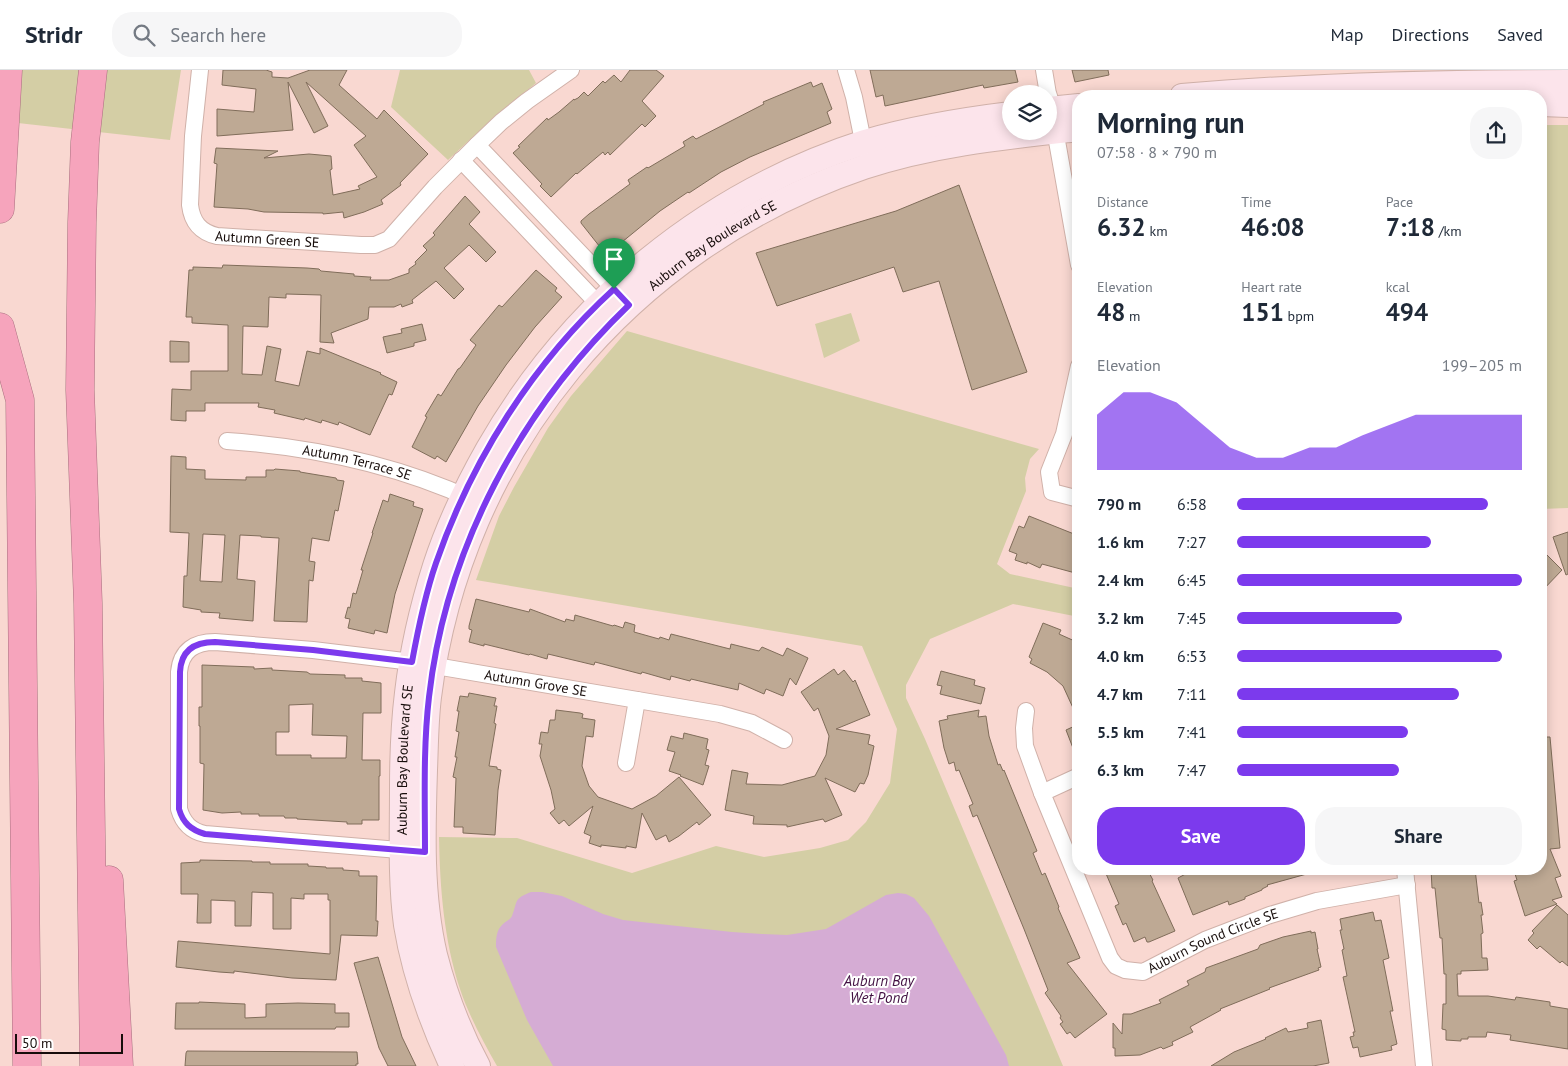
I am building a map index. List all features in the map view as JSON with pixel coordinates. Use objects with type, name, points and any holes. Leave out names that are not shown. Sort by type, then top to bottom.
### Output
[{"type":"highway","points":[[0,209],[8,70]]},
{"type":"highway","points":[[94,70],[85,142],[80,390],[88,603],[94,1066]]},
{"type":"highway","points":[[0,327],[20,400],[27,1066]]},
{"type":"highway","points":[[88,666],[98,690],[119,1066]]},
{"type":"street","name":"Autumn Green SE","points":[[200,70],[193,136],[190,205],[191,216],[196,225],[210,234],[361,245],[375,245],[390,239],[435,186],[477,145],[521,107],[571,70]]},
{"type":"street","points":[[846,70],[866,154]]},
{"type":"street","points":[[1044,70],[1046,85]]},
{"type":"street","points":[[1269,90],[1428,83],[1568,82]]},
{"type":"street","points":[[1547,104],[1568,105]]},
{"type":"street","name":"Auburn Bay Boulevard SE","points":[[1057,108],[1072,106]]},
{"type":"street","name":"Auburn Bay Boulevard SE","points":[[1057,113],[1072,124]]},
{"type":"street","name":"Auburn Bay Boulevard SE","points":[[866,154],[916,129],[962,120],[1002,115]]},
{"type":"street","name":"Auburn Bay Boulevard SE","points":[[478,1066],[455,1019],[435,953],[426,900],[413,851],[402,752],[407,693],[423,664],[422,612],[435,565],[473,501],[485,454],[520,395],[564,340],[614,304],[638,267],[672,241],[724,206],[758,186],[793,170],[866,154],[918,152],[952,145],[1002,126]]},
{"type":"street","points":[[1056,140],[1072,228]]},
{"type":"street","points":[[477,145],[614,304]]},
{"type":"street","points":[[461,160],[614,304]]},
{"type":"street","points":[[1072,398],[1064,434],[1049,472],[1052,492],[1072,497]]},
{"type":"street","name":"Autumn Terrace SE","points":[[227,441],[299,448],[344,456],[408,474],[473,501]]},
{"type":"street","name":"Autumn Grove SE","points":[[413,851],[205,834],[190,828],[181,816],[179,809],[180,672],[183,658],[187,652],[197,644],[206,642],[313,650],[423,664],[738,718],[761,727],[784,740]]},
{"type":"street","points":[[626,763],[637,700]]},
{"type":"street","name":"Auburn Sound Circle SE","points":[[1026,711],[1024,728],[1025,746],[1072,866]]},
{"type":"street","points":[[1042,793],[1072,779]]},
{"type":"street","name":"Auburn Bay Boulevard SE","points":[[413,851],[406,922],[411,950],[429,1014],[452,1066]]},
{"type":"street","name":"Auburn Sound Circle SE","points":[[1076,875],[1110,958],[1116,966],[1125,970],[1143,972],[1205,940],[1270,915],[1406,877],[1424,1066]]},
{"type":"shaded area","points":[[0,70],[181,70],[170,140],[0,121]]},
{"type":"shaded area","points":[[400,70],[529,70],[536,83],[489,122],[448,160],[391,107]]},
{"type":"shaded area","points":[[1547,125],[1568,125],[1568,508],[1547,509]]},
{"type":"shaded area","points":[[851,313],[860,341],[824,358],[815,324]]},
{"type":"shaded area","points":[[627,331],[1039,449],[1030,459],[1025,478],[1026,491],[997,564],[1010,574],[1072,587],[1072,616],[1013,604],[930,639],[906,685],[906,698],[1063,1066],[497,1066],[468,1009],[460,989],[450,952],[440,876],[439,837],[517,838],[632,873],[716,846],[764,857],[820,848],[848,840],[866,822],[890,783],[897,729],[862,646],[476,580],[499,516],[548,428],[571,396]]},
{"type":"water","name":"Auburn Bay Wet Pond","points":[[531,892],[562,896],[603,914],[623,920],[732,932],[787,935],[826,929],[886,895],[906,894],[914,898],[929,916],[1006,1055],[1009,1066],[553,1066],[527,1020],[496,947],[499,929],[511,917],[519,899]]},
{"type":"building","points":[[223,70],[266,70],[272,72],[272,77],[288,78],[310,70],[347,70],[339,85],[377,119],[384,110],[428,154],[400,183],[401,185],[381,200],[383,204],[344,218],[343,212],[323,214],[264,212],[214,207],[217,164],[214,163],[216,148],[278,151],[264,158],[309,154],[331,156],[332,169],[330,170],[333,195],[360,189],[358,186],[377,177],[354,145],[366,136],[306,82],[328,126],[314,133],[288,82],[293,130],[217,136],[217,109],[254,112],[256,89],[222,85]]},
{"type":"building","points":[[630,70],[656,70],[664,76],[642,101],[656,116],[645,127],[642,124],[610,155],[608,152],[605,155],[603,152],[576,173],[551,197],[540,186],[542,184],[513,153],[547,118],[548,120],[584,92],[588,96],[603,81],[605,83],[614,75],[621,82]]},
{"type":"building","points":[[870,70],[1015,70],[1018,82],[984,88],[983,85],[885,106],[883,95],[876,97]]},
{"type":"building","points":[[1072,70],[1108,70],[1109,75],[1075,82]]},
{"type":"building","points":[[811,82],[813,87],[822,83],[832,109],[827,112],[831,123],[750,157],[721,172],[660,211],[611,251],[605,243],[600,247],[581,223],[589,214],[630,184],[628,180],[685,146],[683,142],[693,136],[696,139],[764,104],[763,102]]},
{"type":"building","points":[[959,185],[1027,372],[972,390],[939,281],[903,292],[894,267],[777,306],[756,253],[896,211]]},
{"type":"building","points":[[465,196],[480,212],[469,224],[496,252],[486,262],[469,245],[444,268],[464,289],[454,299],[436,281],[412,300],[413,303],[402,307],[401,304],[394,307],[369,307],[368,319],[331,333],[334,343],[320,342],[321,295],[286,294],[286,298],[269,297],[268,327],[243,326],[242,374],[262,375],[267,346],[281,349],[275,381],[299,386],[307,351],[320,354],[320,348],[381,373],[397,382],[392,395],[389,394],[370,435],[339,422],[338,425],[322,420],[321,423],[305,418],[304,420],[274,413],[275,410],[258,407],[259,403],[205,403],[205,411],[186,411],[186,421],[171,420],[172,389],[191,390],[191,371],[228,371],[228,325],[192,323],[192,317],[186,317],[189,270],[193,270],[193,267],[222,268],[223,265],[307,268],[371,277],[370,280],[389,280],[409,273],[409,269],[416,264],[415,262],[427,250],[423,246],[435,235],[433,233]]},
{"type":"building","points":[[536,270],[557,288],[555,291],[562,297],[535,327],[506,365],[478,406],[446,462],[437,456],[435,459],[412,447],[427,417],[425,416],[438,394],[441,396],[476,345],[470,340],[499,305],[502,307]]},
{"type":"building","points":[[422,324],[426,340],[414,343],[414,346],[387,353],[383,337],[402,333],[401,329]]},
{"type":"building","points":[[170,341],[189,342],[189,362],[170,362]]},
{"type":"building","points":[[171,456],[186,457],[186,469],[205,470],[205,479],[246,480],[246,477],[266,477],[266,470],[275,469],[300,471],[344,481],[338,511],[335,510],[329,541],[312,538],[309,561],[315,562],[313,581],[309,580],[307,622],[274,621],[279,538],[240,535],[237,579],[255,581],[253,621],[219,618],[220,613],[201,612],[201,610],[183,607],[184,576],[187,576],[189,533],[170,532]],"holes":[[[203,534],[225,535],[222,582],[200,581]]]},
{"type":"building","points":[[390,494],[414,502],[413,506],[423,509],[395,594],[387,633],[375,630],[374,634],[348,628],[350,619],[345,618],[348,607],[350,608],[353,593],[356,594],[363,570],[361,570],[383,500],[388,502]]},
{"type":"building","points":[[1029,516],[1072,533],[1072,572],[1042,564],[1040,568],[1027,562],[1027,564],[1015,560],[1017,554],[1009,551],[1019,526],[1024,528]]},
{"type":"building","points":[[1568,532],[1568,574],[1566,575],[1553,537]]},
{"type":"building","points":[[1547,555],[1562,570],[1547,586]]},
{"type":"building","points":[[476,599],[529,612],[530,609],[565,622],[566,619],[574,621],[575,615],[623,628],[625,622],[635,625],[634,632],[659,639],[660,637],[669,640],[671,634],[730,649],[731,644],[759,651],[762,647],[783,656],[787,648],[808,658],[796,685],[790,678],[783,696],[766,689],[764,694],[739,683],[738,690],[671,676],[670,680],[642,672],[641,674],[595,662],[594,665],[548,654],[547,659],[469,642],[472,630],[469,629],[469,626]]},
{"type":"building","points":[[1043,623],[1061,630],[1059,634],[1072,640],[1072,706],[1063,686],[1047,672],[1030,663],[1032,659],[1029,657]]},
{"type":"building","points":[[202,665],[254,667],[254,669],[272,668],[272,670],[307,672],[310,674],[345,675],[345,678],[362,678],[362,681],[381,683],[381,713],[363,713],[362,760],[380,760],[379,820],[362,820],[362,824],[347,824],[347,822],[203,810],[204,764],[200,763],[199,726],[199,707],[202,707]],"holes":[[[313,704],[312,735],[347,736],[346,758],[276,755],[276,732],[289,732],[289,705]]]},
{"type":"building","points":[[834,669],[838,675],[844,670],[853,682],[855,680],[870,715],[836,729],[870,735],[868,744],[874,746],[868,775],[864,784],[860,783],[855,792],[825,778],[842,815],[825,822],[823,819],[787,827],[787,825],[753,824],[754,816],[725,810],[732,770],[748,773],[746,784],[782,785],[815,776],[826,755],[829,736],[818,708],[814,711],[801,692]]},
{"type":"building","points":[[941,671],[975,680],[974,685],[985,688],[981,704],[940,694],[942,686],[937,685]]},
{"type":"building","points":[[469,693],[496,698],[494,706],[497,706],[494,723],[496,724],[489,766],[497,767],[497,769],[501,770],[495,835],[463,833],[463,827],[454,827],[456,778],[453,777],[459,732],[456,731],[459,711],[457,711],[460,696],[468,697]]},
{"type":"building","points":[[556,710],[580,713],[583,714],[582,718],[595,720],[593,737],[586,736],[582,766],[589,786],[598,797],[632,809],[656,796],[679,777],[711,815],[699,825],[697,822],[669,842],[666,835],[656,840],[642,813],[636,848],[601,845],[601,847],[589,843],[591,836],[584,833],[593,806],[569,826],[564,820],[559,824],[550,813],[555,809],[540,756],[542,744],[539,744],[541,732],[548,733],[550,720],[555,720]]},
{"type":"building","points":[[979,710],[978,717],[986,716],[989,736],[998,765],[1000,764],[1004,770],[1037,851],[1033,853],[1042,875],[1045,873],[1080,958],[1067,963],[1107,1014],[1075,1038],[1070,1032],[1067,1034],[1060,1024],[1063,1022],[1060,1018],[1061,1016],[1045,993],[1048,990],[977,815],[973,817],[969,806],[973,804],[959,770],[956,771],[954,762],[949,764],[944,748],[939,721],[948,719],[947,716]]},
{"type":"building","points":[[1072,727],[1072,746],[1066,730]]},
{"type":"building","points":[[684,733],[708,739],[706,749],[709,750],[705,765],[709,766],[703,785],[669,771],[675,752],[667,750],[671,736],[683,739]]},
{"type":"building","points":[[1547,737],[1550,737],[1560,848],[1550,849],[1561,876],[1555,878],[1562,897],[1552,900],[1557,904],[1525,916],[1514,881],[1517,880],[1515,875],[1547,875]]},
{"type":"building","points":[[200,860],[308,864],[308,866],[359,871],[359,876],[377,876],[377,936],[341,935],[336,980],[292,978],[176,967],[178,941],[330,954],[330,900],[328,900],[328,894],[304,894],[304,899],[291,898],[291,929],[273,929],[273,893],[252,892],[251,926],[235,926],[235,901],[211,900],[211,923],[197,923],[198,894],[181,894],[181,863],[200,862]]},
{"type":"building","points":[[1107,875],[1150,875],[1175,931],[1149,942],[1147,942],[1145,937],[1134,942],[1126,923],[1123,925],[1115,906],[1119,904]]},
{"type":"building","points":[[1184,875],[1303,875],[1267,885],[1262,890],[1245,897],[1245,899],[1229,905],[1228,901],[1193,915],[1178,878]]},
{"type":"building","points":[[1431,875],[1476,875],[1479,903],[1481,902],[1483,915],[1481,915],[1483,933],[1481,934],[1482,958],[1487,958],[1488,970],[1461,971],[1461,974],[1457,974],[1458,996],[1488,996],[1515,1000],[1516,997],[1550,1002],[1550,1006],[1568,1009],[1568,1049],[1510,1040],[1511,1035],[1487,1032],[1486,1037],[1468,1037],[1468,1039],[1461,1039],[1461,1041],[1446,1040],[1446,1030],[1442,1029],[1443,1004],[1446,1004],[1446,974],[1444,974],[1442,938],[1440,938],[1435,888],[1432,888]]},
{"type":"building","points":[[1557,905],[1568,915],[1568,966],[1562,961],[1560,963],[1540,946],[1537,949],[1528,940],[1534,933],[1532,931]]},
{"type":"building","points":[[1373,912],[1375,921],[1381,920],[1389,958],[1383,960],[1397,1044],[1391,1046],[1392,1050],[1360,1057],[1358,1047],[1353,1048],[1350,1037],[1354,1036],[1353,1032],[1355,1032],[1343,977],[1347,976],[1342,950],[1344,949],[1340,919]]},
{"type":"building","points":[[1311,931],[1311,933],[1315,932],[1321,967],[1318,968],[1319,970],[1269,988],[1220,1009],[1190,1027],[1193,1032],[1172,1042],[1173,1045],[1163,1049],[1161,1047],[1140,1055],[1115,1056],[1115,1048],[1113,1048],[1113,1023],[1122,1034],[1123,1014],[1131,1014],[1161,1003],[1159,1000],[1189,985],[1187,981],[1205,972],[1206,968],[1258,949],[1260,945],[1283,937]]},
{"type":"building","points":[[378,957],[402,1037],[416,1066],[388,1066],[379,1048],[354,963]]},
{"type":"building","points":[[176,1003],[245,1004],[245,1018],[266,1017],[266,1004],[335,1004],[335,1013],[349,1013],[349,1027],[336,1027],[335,1029],[175,1029]]},
{"type":"building","points":[[1321,1020],[1329,1063],[1313,1066],[1211,1066],[1234,1052],[1266,1039],[1286,1028],[1288,1032],[1308,1028],[1307,1023]]},
{"type":"building","points":[[187,1051],[357,1052],[358,1064],[356,1066],[185,1066]]},
{"type":"route","points":[[614,289],[629,305],[606,327],[571,366],[536,413],[498,477],[470,536],[455,580],[444,618],[429,695],[426,734],[425,852],[205,834],[190,828],[181,816],[179,809],[180,666],[187,652],[197,644],[215,642],[313,650],[412,662],[416,636],[435,565],[463,496],[480,462],[520,395],[538,371],[598,303],[614,289]]}]
